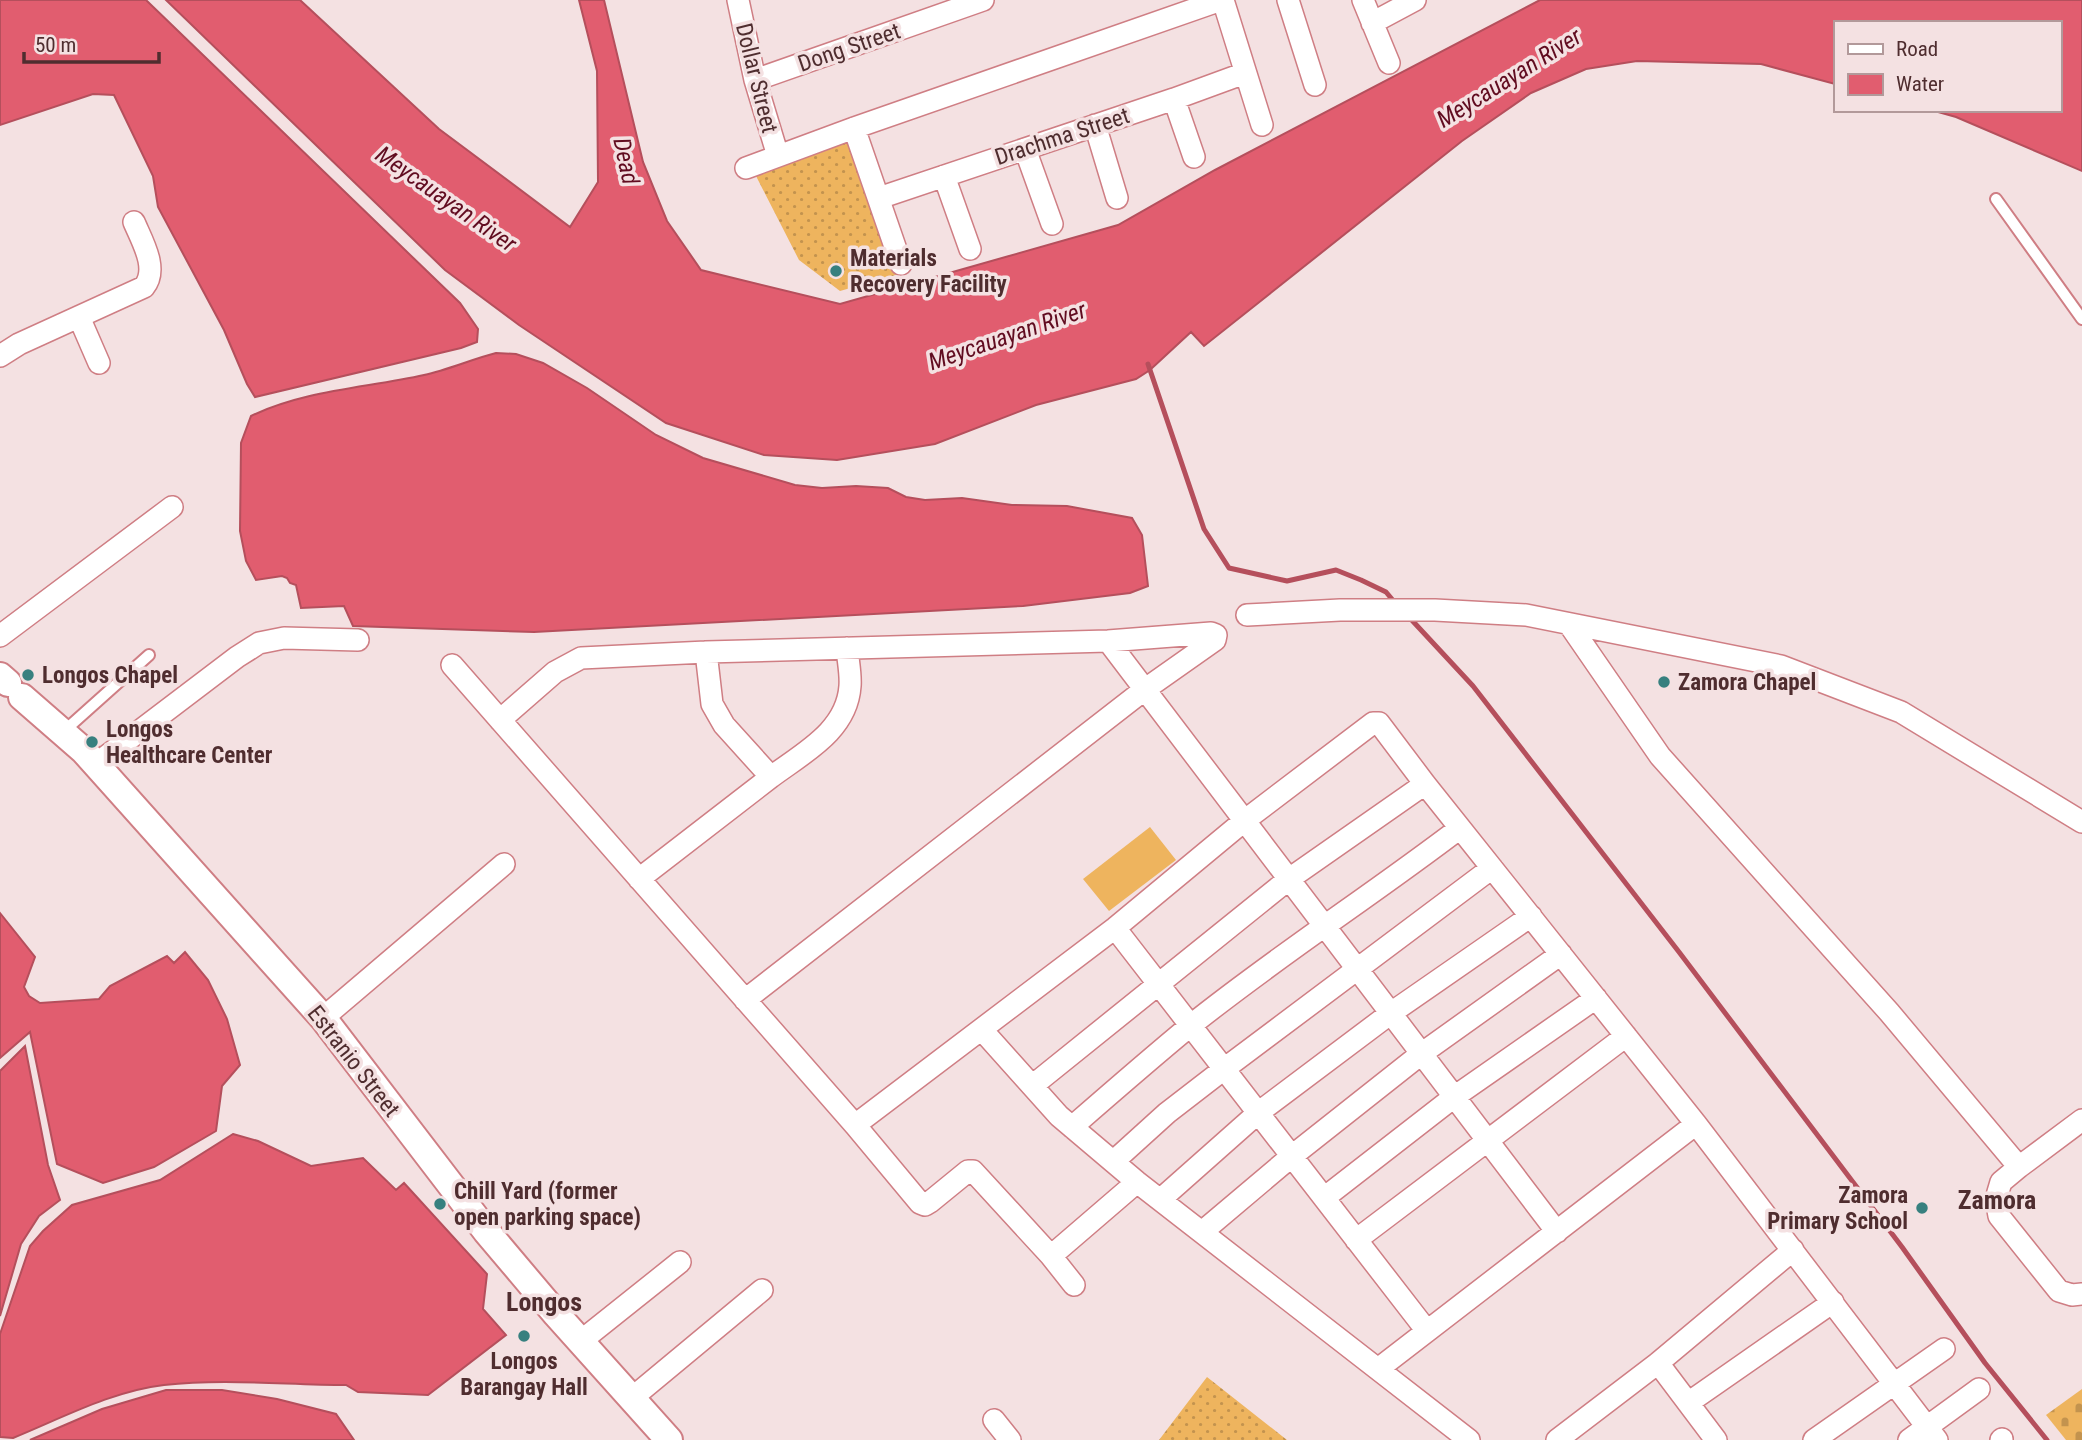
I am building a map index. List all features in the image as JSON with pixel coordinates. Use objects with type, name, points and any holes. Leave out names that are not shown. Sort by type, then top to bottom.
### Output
[{"type":"street","name":"Dollar Street","points":[[738,0],[755,80],[778,156]]},
{"type":"street","name":"Dong Street","points":[[755,80],[982,0]]},
{"type":"street","points":[[746,168],[1222,0],[1262,125]]},
{"type":"street","points":[[1288,0],[1315,85]]},
{"type":"street","points":[[1363,0],[1390,63]]},
{"type":"street","points":[[1372,23],[1415,0]]},
{"type":"street","name":"Drachma Street","points":[[879,198],[1245,73]]},
{"type":"street","points":[[1174,99],[1194,158]]},
{"type":"street","points":[[1095,125],[1117,198]]},
{"type":"street","points":[[854,128],[901,264]]},
{"type":"street","points":[[1025,149],[1052,224]]},
{"type":"street","points":[[944,176],[970,249]]},
{"type":"street","points":[[0,356],[19,344],[144,287],[149,281],[150,265],[134,222]]},
{"type":"street","points":[[79,317],[99,363]]},
{"type":"street","points":[[0,635],[172,507]]},
{"type":"street","points":[[1247,615],[1340,610],[1435,610],[1526,615],[1781,666],[1901,712],[2082,822]]},
{"type":"street","points":[[1569,624],[1660,756],[1889,1012],[2019,1167]]},
{"type":"street","points":[[500,720],[555,672],[581,659],[706,652],[1108,641],[1211,633],[1216,635],[1215,640],[1144,690],[745,1000]]},
{"type":"street","points":[[96,764],[259,643],[284,638],[358,640]]},
{"type":"street","points":[[1108,641],[1557,1231]]},
{"type":"street","points":[[639,879],[826,736],[838,722],[847,703],[850,685],[847,648]]},
{"type":"street","points":[[706,652],[712,704],[724,725],[771,776]]},
{"type":"street","points":[[452,665],[855,1125],[920,1203],[925,1205],[968,1171],[974,1171],[1051,1256],[1074,1286]]},
{"type":"street","name":"Estranio Street","points":[[10,686],[96,764],[323,1018],[486,1231],[669,1440]]},
{"type":"street","points":[[855,1125],[1115,928],[1244,821],[1376,722],[1696,1124],[1932,1433]]},
{"type":"street","points":[[1032,1086],[1289,879],[1425,784]]},
{"type":"street","points":[[1072,1126],[1191,1026],[1460,828]]},
{"type":"street","points":[[323,1018],[503,864]]},
{"type":"street","points":[[1114,1161],[1167,1113],[1492,868]]},
{"type":"street","points":[[1161,1199],[1258,1114],[1391,1013],[1531,916]]},
{"type":"street","points":[[1115,928],[1427,1331]]},
{"type":"street","points":[[1202,1231],[1421,1054],[1561,954]]},
{"type":"street","points":[[1324,1198],[1454,1097],[1596,998]]},
{"type":"street","points":[[982,1030],[1059,1116],[1137,1182],[1469,1440]]},
{"type":"street","points":[[1356,1240],[1626,1036]]},
{"type":"street","points":[[2082,1120],[2001,1182],[1996,1199],[1999,1216],[2059,1290],[2071,1295],[2082,1294]]},
{"type":"street","points":[[1378,1369],[1696,1124]]},
{"type":"street","points":[[1051,1256],[1137,1182]]},
{"type":"street","points":[[1557,1440],[1658,1363],[1793,1251]]},
{"type":"street","points":[[581,1341],[680,1262]]},
{"type":"street","points":[[632,1398],[762,1290]]},
{"type":"street","points":[[1688,1403],[1833,1302]]},
{"type":"street","points":[[1814,1440],[1944,1349]]},
{"type":"street","points":[[1658,1363],[1716,1440]]},
{"type":"street","points":[[1909,1440],[1932,1433],[1979,1389]]},
{"type":"street","points":[[994,1420],[1010,1440]]},
{"type":"lane","points":[[1996,199],[2082,318]]},
{"type":"lane","points":[[63,732],[149,655]]},
{"type":"green space","points":[[850,138],[896,275],[840,291],[799,260],[756,176]]},
{"type":"green space","points":[[1150,827],[1176,860],[1109,911],[1083,879]]},
{"type":"green space","points":[[1207,1377],[1287,1440],[1159,1440]]},
{"type":"green space","points":[[2082,1389],[2082,1440],[2066,1440],[2046,1415]]},
{"type":"water","points":[[0,0],[146,0],[460,303],[478,329],[477,342],[255,397],[224,330],[158,207],[153,176],[114,95],[93,94],[0,125]]},
{"type":"water","points":[[166,0],[300,0],[439,129],[570,227],[598,182],[597,71],[579,0],[604,0],[643,162],[667,221],[701,270],[840,304],[1118,225],[1215,170],[1540,0],[2082,0],[2082,171],[1956,117],[1938,112],[2061,112],[2061,21],[1834,21],[1834,84],[1761,64],[1637,61],[1586,69],[1531,93],[1462,141],[1204,346],[1191,332],[1150,370],[1136,379],[1036,405],[935,444],[837,460],[764,455],[666,423],[519,325],[445,270]]},
{"type":"water","points":[[496,353],[516,354],[543,363],[587,388],[656,435],[703,458],[795,485],[822,488],[888,488],[906,497],[925,500],[962,498],[1012,505],[1067,506],[1132,518],[1142,535],[1148,586],[1130,593],[1023,606],[534,632],[353,626],[344,606],[301,608],[296,585],[290,583],[287,578],[282,576],[256,580],[246,561],[240,531],[241,443],[251,416],[293,400],[424,375]]},
{"type":"water","points":[[0,913],[35,957],[24,987],[29,996],[40,1003],[99,999],[110,986],[167,956],[174,963],[185,952],[208,980],[227,1019],[240,1065],[222,1086],[216,1131],[154,1167],[103,1183],[57,1164],[30,1032],[0,1058]]},
{"type":"water","points":[[25,1046],[48,1165],[60,1200],[39,1216],[21,1244],[0,1316],[0,1071]]},
{"type":"water","points":[[233,1134],[258,1141],[311,1166],[363,1158],[396,1190],[404,1183],[487,1274],[483,1309],[506,1335],[428,1395],[358,1392],[346,1385],[233,1382],[164,1385],[106,1399],[13,1438],[0,1437],[0,1334],[30,1246],[72,1205],[160,1180]]},
{"type":"water","points":[[166,1390],[222,1390],[277,1399],[336,1414],[354,1440],[30,1440],[102,1409]]},
{"type":"waterway","points":[[1148,364],[1204,529],[1229,568],[1287,581],[1336,570],[1386,592],[1396,604]]},
{"type":"waterway","points":[[1408,616],[1473,686],[1679,952],[1902,1247],[1985,1363],[2047,1440]]},
{"type":"place","name":"Materials Recovery Facility","points":[[836,271]]},
{"type":"place","name":"Longos Chapel","points":[[28,675]]},
{"type":"place","name":"Zamora Chapel","points":[[1664,682]]},
{"type":"place","name":"Longos Healthcare Center","points":[[92,742]]},
{"type":"place","name":"Chill Yard (former open parking space)","points":[[440,1204]]},
{"type":"place","name":"Zamora Primary School","points":[[1922,1208]]},
{"type":"place","name":"Longos Barangay Hall","points":[[524,1336]]},
{"type":"district","name":"Zamora","points":[[1997,1200]]},
{"type":"district","name":"Longos","points":[[544,1302]]},
{"type":"water label","name":"Meycauayan River","points":[[1509,78]]},
{"type":"water label","name":"Dead","points":[[626,161]]},
{"type":"water label","name":"Meycauayan River","points":[[446,199]]},
{"type":"water label","name":"Meycauayan River","points":[[1007,336]]}]
